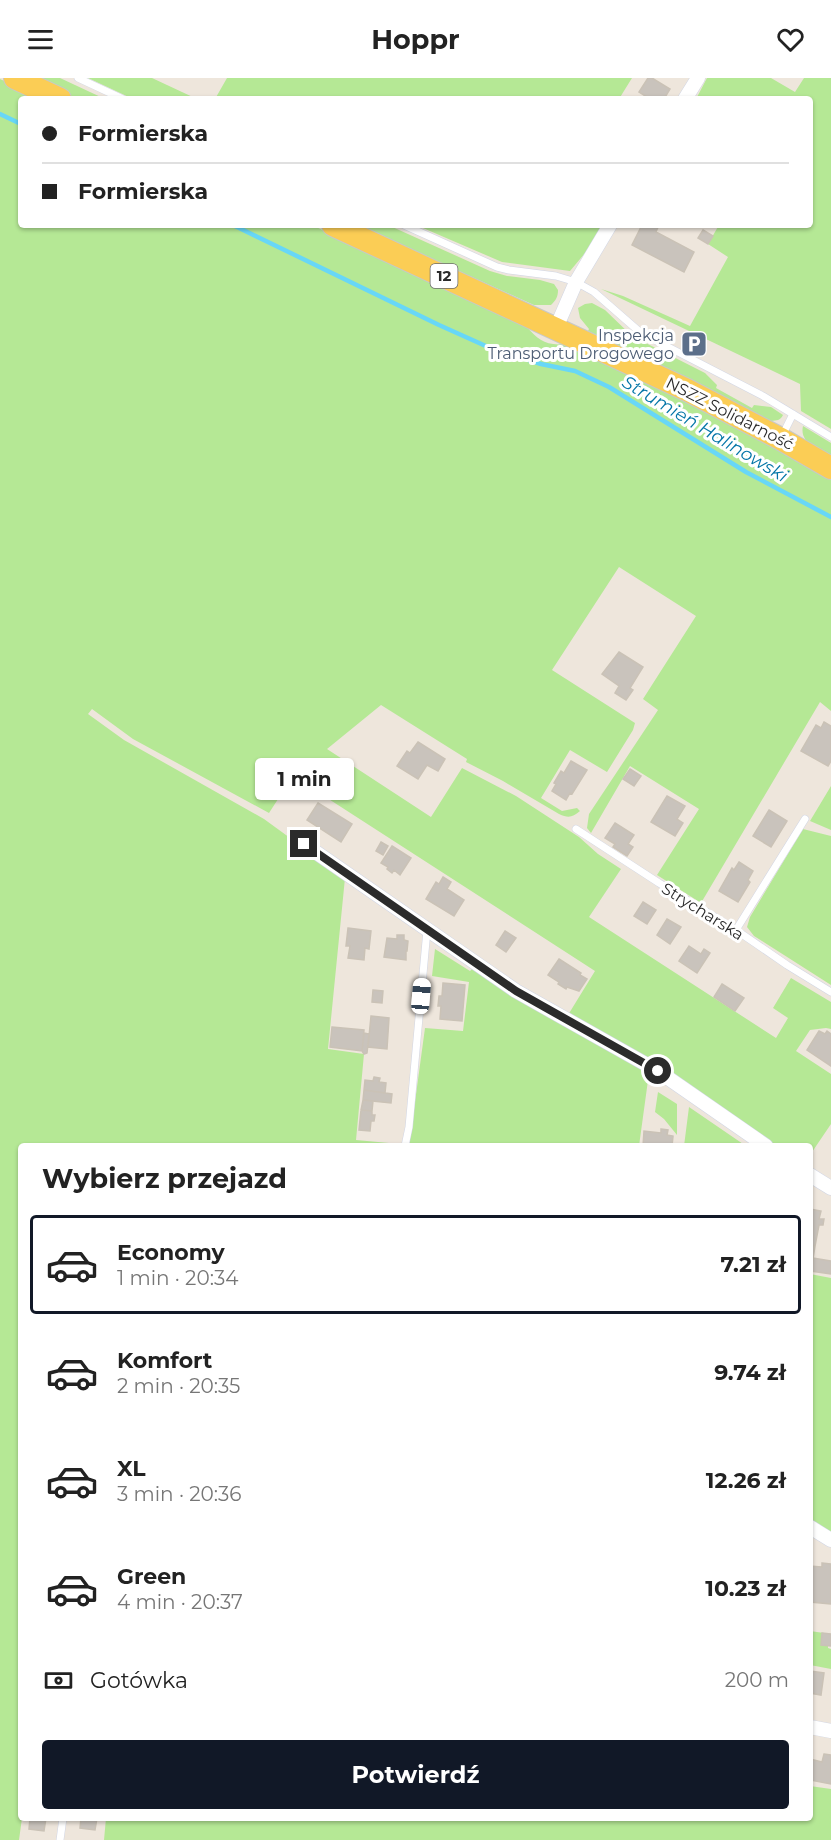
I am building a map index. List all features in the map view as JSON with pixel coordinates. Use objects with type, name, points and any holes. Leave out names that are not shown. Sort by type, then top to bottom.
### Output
[{"type":"main road","points":[[15,78],[54,96]]},
{"type":"main road","name":"NSZZ Solidarność","points":[[339,228],[687,390],[831,468]]},
{"type":"street","points":[[688,96],[698,78]]},
{"type":"street","points":[[556,328],[576,282],[608,228]]},
{"type":"street","points":[[304,844],[516,991],[658,1071],[762,1143]]},
{"type":"street","points":[[813,1177],[831,1188]]},
{"type":"street","points":[[813,1529],[831,1540]]},
{"type":"street","points":[[813,1728],[831,1731]]},
{"type":"lane","points":[[78,78],[117,96]]},
{"type":"lane","points":[[411,228],[496,267],[556,276],[576,282],[594,292],[641,333],[763,396],[831,436]]},
{"type":"lane","points":[[781,439],[793,414]]},
{"type":"lane","points":[[736,930],[805,819]]},
{"type":"lane","name":"Strycharska","points":[[576,829],[831,992]]},
{"type":"lane","points":[[406,1143],[427,930]]},
{"type":"lane","points":[[60,1840],[63,1821]]},
{"type":"green space","points":[[31,78],[60,78],[99,96],[70,96]]},
{"type":"green space","points":[[88,78],[152,78],[191,96],[127,96]]},
{"type":"green space","points":[[227,78],[632,78],[621,96],[217,96]]},
{"type":"green space","points":[[707,78],[771,78],[795,92],[804,78],[831,78],[831,429],[801,411],[800,384],[601,289],[623,296],[690,326],[728,257],[708,244],[717,228],[813,228],[813,96],[698,96]]},
{"type":"green space","points":[[0,79],[37,96],[18,96],[18,228],[318,228],[526,326],[543,341],[565,344],[697,407],[831,478],[831,711],[820,702],[701,903],[657,875],[699,809],[630,766],[591,833],[587,828],[589,814],[658,710],[643,699],[696,616],[619,567],[552,670],[635,723],[607,772],[570,750],[541,798],[562,811],[577,808],[580,811],[575,815],[567,817],[559,814],[466,762],[467,759],[381,705],[327,749],[431,817],[462,768],[516,796],[579,837],[598,854],[621,869],[589,917],[776,1038],[788,1018],[773,1008],[791,978],[831,1002],[831,1029],[810,1030],[796,1051],[831,1074],[831,1124],[813,1151],[813,1143],[772,1143],[651,1062],[568,1015],[595,971],[293,776],[269,813],[133,739],[92,709],[88,714],[124,740],[264,819],[345,878],[328,1049],[364,1054],[356,1140],[389,1143],[18,1143],[18,1821],[22,1821],[19,1840],[0,1840]]},
{"type":"green space","points":[[364,228],[395,228],[490,271],[554,284],[558,290],[557,297],[551,305],[534,305]]},
{"type":"green space","points":[[423,228],[602,228],[596,240],[570,271],[502,262]]},
{"type":"green space","points":[[592,303],[605,310],[632,336],[705,373],[717,385],[716,388],[752,408],[754,405],[771,407],[783,415],[782,417],[771,421],[588,331],[589,329],[580,318],[578,308]]},
{"type":"green space","points":[[803,426],[831,443],[831,457],[807,441],[804,437]]},
{"type":"green space","points":[[831,786],[831,830],[810,821]]},
{"type":"green space","points":[[803,829],[831,836],[831,985],[754,936],[747,927],[750,917]]},
{"type":"green space","points":[[435,949],[470,971],[473,968],[649,1073],[639,1143],[409,1143],[425,1028],[463,1031],[469,982],[432,976]]},
{"type":"green space","points":[[658,1092],[677,1104],[677,1135],[655,1112]]},
{"type":"green space","points":[[689,1107],[742,1143],[684,1143]]},
{"type":"green space","points":[[813,1275],[831,1278],[831,1533],[813,1521]]},
{"type":"green space","points":[[813,1631],[831,1634],[831,1646],[828,1648],[831,1649],[831,1669],[813,1666]]},
{"type":"green space","points":[[813,1786],[831,1789],[831,1840],[104,1840],[106,1821],[813,1821]]},
{"type":"building","points":[[648,78],[670,89],[666,96],[645,96],[639,92]]},
{"type":"building","points":[[640,228],[658,228],[656,232],[694,252],[684,272],[632,245]]},
{"type":"building","points":[[703,230],[713,236],[708,244],[698,238]]},
{"type":"building","points":[[619,652],[643,667],[630,688],[633,690],[626,700],[615,693],[619,686],[602,674]]},
{"type":"building","points":[[824,722],[831,726],[831,761],[828,766],[801,751],[816,725],[821,728]]},
{"type":"building","points":[[418,742],[445,759],[438,771],[427,765],[418,779],[397,766],[407,751],[410,753]]},
{"type":"building","points":[[571,761],[587,770],[566,800],[552,791],[561,771],[564,773]]},
{"type":"building","points":[[630,769],[641,776],[634,786],[623,779]]},
{"type":"building","points":[[667,796],[685,806],[677,819],[683,823],[675,836],[651,822]]},
{"type":"building","points":[[318,803],[352,824],[341,842],[307,820]]},
{"type":"building","points":[[769,810],[787,821],[771,847],[753,836]]},
{"type":"building","points":[[615,823],[634,835],[628,844],[633,847],[627,856],[613,847],[615,844],[605,838]]},
{"type":"building","points":[[381,842],[388,846],[383,855],[376,851]]},
{"type":"building","points":[[392,846],[411,858],[400,875],[394,870],[392,873],[381,863]]},
{"type":"building","points":[[739,862],[753,871],[748,880],[750,882],[738,902],[719,891],[732,868],[734,870]]},
{"type":"building","points":[[443,877],[451,882],[447,889],[464,900],[454,916],[426,899],[436,882],[439,884]]},
{"type":"building","points":[[643,902],[656,910],[647,924],[634,916]]},
{"type":"building","points":[[667,919],[681,927],[670,944],[657,935]]},
{"type":"building","points":[[348,928],[371,931],[369,949],[365,948],[364,960],[348,958],[350,946],[346,946]]},
{"type":"building","points":[[505,931],[516,938],[506,952],[496,945]]},
{"type":"building","points":[[397,935],[404,935],[404,940],[408,941],[406,960],[384,957],[387,938],[397,939]]},
{"type":"building","points":[[689,946],[701,954],[704,949],[710,953],[697,973],[679,961]]},
{"type":"building","points":[[559,959],[587,979],[579,991],[567,987],[566,989],[548,975]]},
{"type":"building","points":[[443,983],[465,985],[462,1021],[440,1019],[441,1006],[438,1006]]},
{"type":"building","points":[[722,984],[744,998],[735,1011],[714,997]]},
{"type":"building","points":[[373,990],[383,991],[382,1003],[372,1002]]},
{"type":"building","points":[[371,1016],[389,1018],[387,1049],[368,1047]]},
{"type":"building","points":[[332,1027],[364,1030],[362,1051],[330,1047]]},
{"type":"building","points":[[819,1031],[825,1034],[827,1031],[831,1034],[831,1066],[807,1050]]},
{"type":"building","points":[[364,1033],[369,1034],[367,1053],[364,1054],[362,1051]]},
{"type":"building","points":[[374,1077],[380,1078],[379,1082],[386,1083],[385,1093],[364,1090],[365,1080],[373,1081]]},
{"type":"building","points":[[364,1090],[392,1094],[391,1103],[363,1100]]},
{"type":"building","points":[[363,1100],[373,1101],[372,1111],[361,1110]]},
{"type":"building","points":[[361,1110],[372,1111],[372,1115],[375,1115],[374,1121],[371,1121],[370,1131],[359,1130]]},
{"type":"building","points":[[661,1129],[668,1130],[667,1135],[673,1136],[672,1143],[643,1143],[644,1131],[661,1133]]},
{"type":"building","points":[[813,1210],[821,1211],[819,1219],[824,1219],[823,1225],[819,1225],[815,1246],[813,1246]]},
{"type":"building","points":[[813,1258],[831,1261],[831,1274],[813,1271]]},
{"type":"building","points":[[822,1563],[831,1564],[831,1604],[813,1602],[813,1566],[822,1567]]},
{"type":"building","points":[[822,1633],[831,1634],[831,1646],[821,1645]]},
{"type":"building","points":[[813,1671],[824,1673],[821,1695],[813,1694]]},
{"type":"building","points":[[824,1754],[831,1755],[831,1784],[813,1781],[813,1760],[822,1762]]},
{"type":"building","points":[[30,1821],[46,1821],[44,1831],[29,1829]]},
{"type":"building","points":[[81,1821],[96,1821],[95,1830],[80,1828]]},
{"type":"waterway","name":"Strumień Halinowski","points":[[0,114],[18,123]]},
{"type":"waterway","name":"Strumień Halinowski","points":[[239,228],[488,347],[541,364],[575,371],[609,387],[746,472],[831,517]]},
{"type":"place","name":"Inspekcja Transportu Drogowego","points":[[694,344]]},
{"type":"route","points":[[304,844],[516,991],[658,1071]]}]
